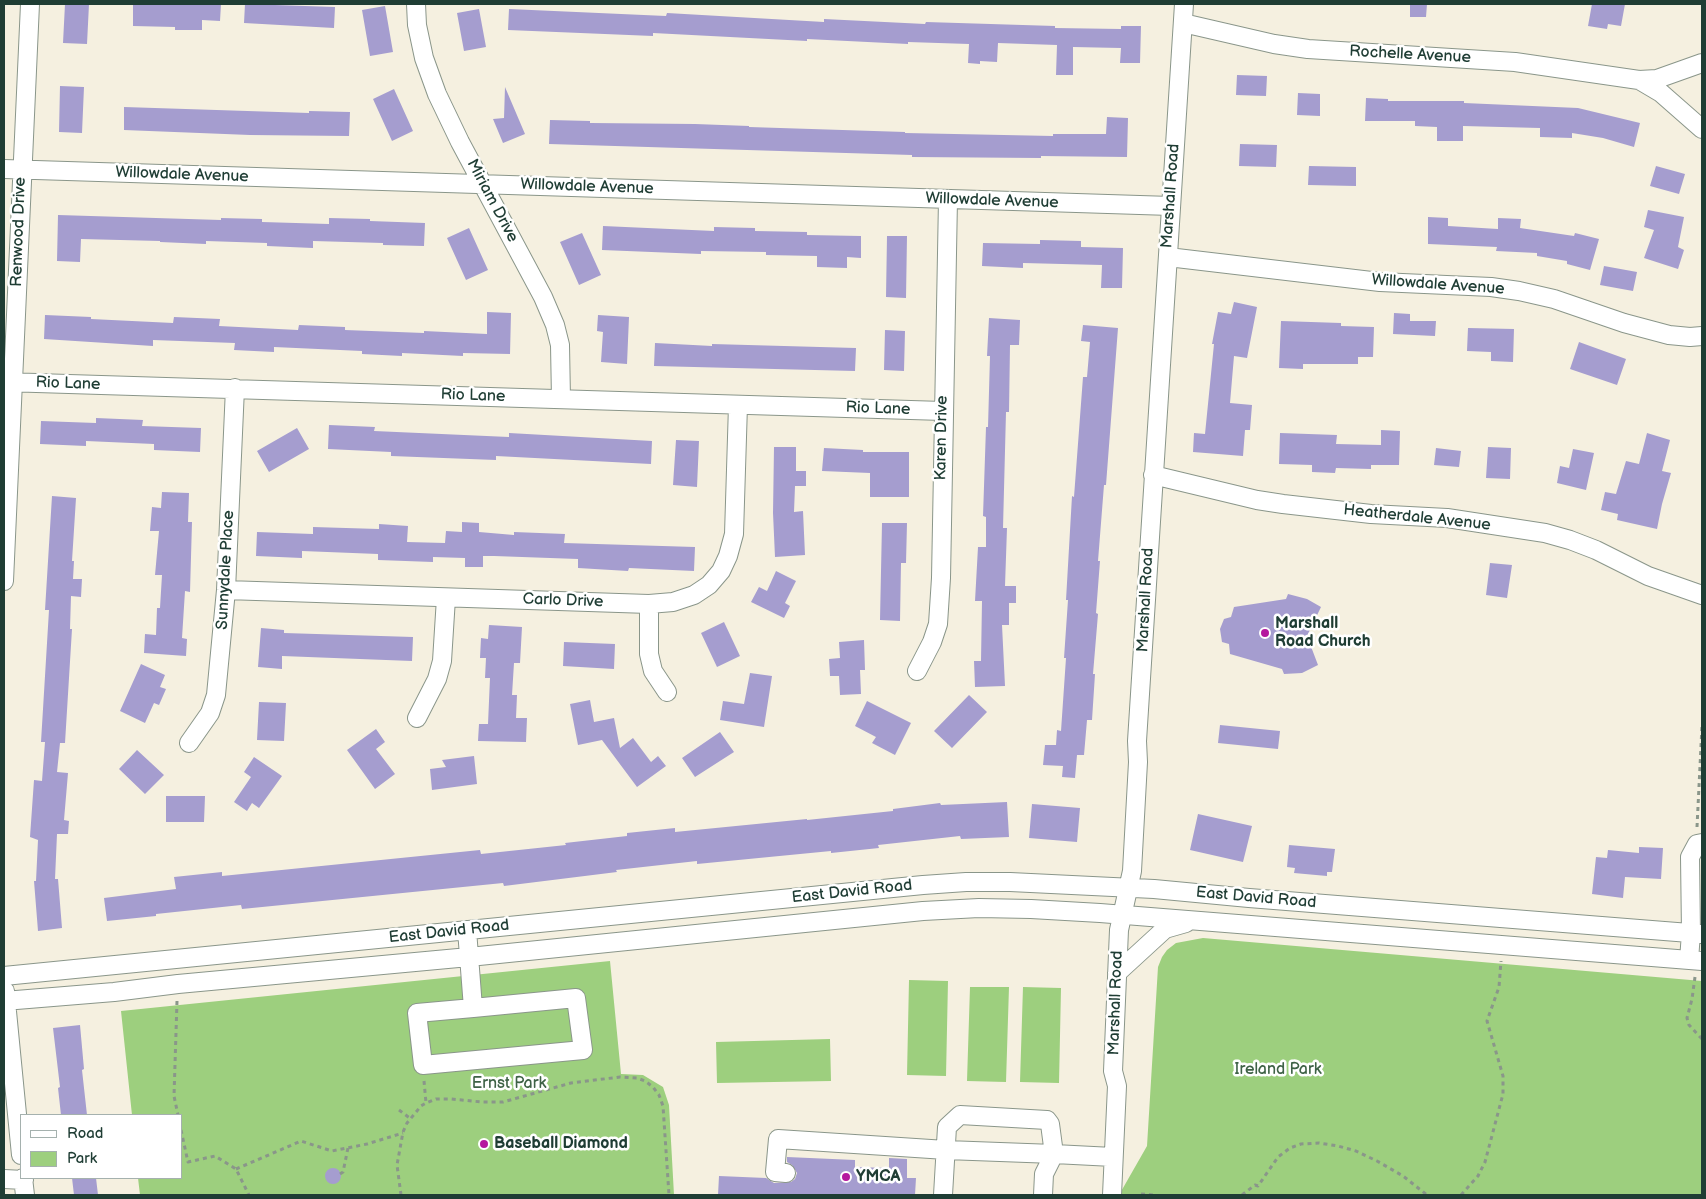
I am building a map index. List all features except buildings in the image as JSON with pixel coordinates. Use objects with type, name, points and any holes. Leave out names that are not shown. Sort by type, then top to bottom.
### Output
[{"type":"street","name":"Renwood Drive","points":[[4,581],[9,382],[30,4]]},
{"type":"street","name":"Miriam Drive","points":[[416,4],[417,25],[424,58],[437,94],[482,184],[543,297],[555,325],[560,345],[561,399]]},
{"type":"street","name":"Marshall Road","points":[[1112,1195],[1117,1086],[1113,1071],[1119,930],[1132,871],[1138,762],[1137,741],[1184,4]]},
{"type":"street","name":"Rochelle Avenue","points":[[1183,23],[1274,44],[1308,49],[1515,62],[1639,80],[1657,79],[1702,63]]},
{"type":"street","name":"Rochelle Avenue","points":[[1639,80],[1666,97],[1702,129]]},
{"type":"street","name":"Willowdale Avenue","points":[[4,168],[1171,206]]},
{"type":"street","name":"Karen Drive","points":[[917,671],[932,642],[938,624],[941,578],[948,200]]},
{"type":"street","name":"Willowdale Avenue","points":[[1168,257],[1380,282],[1491,287],[1520,291],[1554,299],[1624,323],[1669,335],[1702,336]]},
{"type":"street","name":"Rio Lane","points":[[9,382],[943,411]]},
{"type":"street","name":"Sunnydale Place","points":[[188,743],[210,713],[216,695],[226,590],[235,388]]},
{"type":"street","name":"Carlo Drive","points":[[226,590],[649,604],[673,602],[694,595],[709,585],[721,571],[728,556],[734,534],[738,405]]},
{"type":"street","name":"Heatherdale Avenue","points":[[1153,475],[1257,500],[1283,504],[1372,514],[1447,518],[1545,533],[1596,550],[1648,576],[1702,595]]},
{"type":"street","points":[[417,718],[437,679],[442,661],[446,598]]},
{"type":"street","points":[[649,604],[649,654],[653,671],[667,692]]},
{"type":"street","points":[[1695,965],[1697,933],[1690,857],[1699,843]]},
{"type":"street","name":"East David Road","points":[[4,975],[966,882],[1010,882],[1128,888],[1697,933]]},
{"type":"street","name":"East David Road","points":[[5,1001],[114,992],[178,984],[469,957],[923,911],[979,908],[1122,914],[1695,965]]},
{"type":"street","points":[[1117,973],[1165,929],[1195,920]]},
{"type":"street","points":[[467,930],[473,1008]]},
{"type":"street","points":[[4,975],[20,1145]]},
{"type":"street","points":[[576,998],[582,1050],[422,1065],[417,1014],[473,1008],[576,998]]},
{"type":"street","points":[[944,1195],[947,1127],[960,1115],[1047,1120],[1050,1124],[1054,1154],[1044,1174],[1043,1195]]},
{"type":"street","points":[[786,1172],[776,1172],[778,1139],[946,1150],[1113,1157]]},
{"type":"street","points":[[4,1179],[24,1184]]},
{"type":"path","points":[[1699,843],[1702,726]]},
{"type":"path","points":[[1461,1195],[1478,1176],[1486,1162],[1503,1094],[1503,1076],[1487,1021],[1499,987],[1501,960]]},
{"type":"path","points":[[1695,965],[1692,999],[1687,1018],[1689,1025],[1702,1040]]},
{"type":"path","points":[[177,1001],[174,1096],[178,1114]]},
{"type":"path","points":[[422,1065],[426,1103]]},
{"type":"path","points":[[401,1195],[397,1165],[403,1132],[411,1119],[426,1103],[436,1099],[503,1102],[570,1083],[620,1077],[637,1078],[653,1087],[663,1106],[670,1195]]},
{"type":"path","points":[[399,1110],[411,1119]]},
{"type":"path","points":[[236,1168],[301,1141],[332,1151],[367,1144],[403,1132]]},
{"type":"path","points":[[182,1135],[188,1162],[214,1156],[236,1168],[249,1195]]},
{"type":"path","points":[[1242,1195],[1255,1185],[1258,1186],[1278,1157],[1290,1148],[1301,1144],[1319,1143],[1347,1149],[1377,1161],[1403,1176],[1427,1195]]},
{"type":"path","points":[[340,1174],[343,1172],[348,1148]]},
{"type":"path","points":[[1141,1194],[1154,1195]]},
{"type":"green space","name":"Ireland Park","points":[[1203,938],[1702,981],[1702,1195],[1119,1195],[1147,1146],[1158,967],[1167,950],[1176,943]]},
{"type":"green space","name":"Ernst Park","points":[[610,961],[621,1074],[643,1075],[663,1087],[669,1105],[674,1195],[140,1195],[138,1179],[182,1179],[182,1114],[132,1114],[121,1011]]},
{"type":"green space","points":[[909,980],[948,981],[946,1076],[907,1075]]},
{"type":"green space","points":[[970,987],[1009,987],[1006,1082],[967,1081]]},
{"type":"green space","points":[[1023,987],[1061,988],[1059,1083],[1020,1082]]},
{"type":"green space","points":[[830,1039],[831,1081],[717,1083],[716,1042]]},
{"type":"place","name":"Marshall Road Church","points":[[1265,633]]},
{"type":"place","name":"Baseball Diamond","points":[[484,1144]]},
{"type":"place","name":"YMCA","points":[[846,1177]]}]
